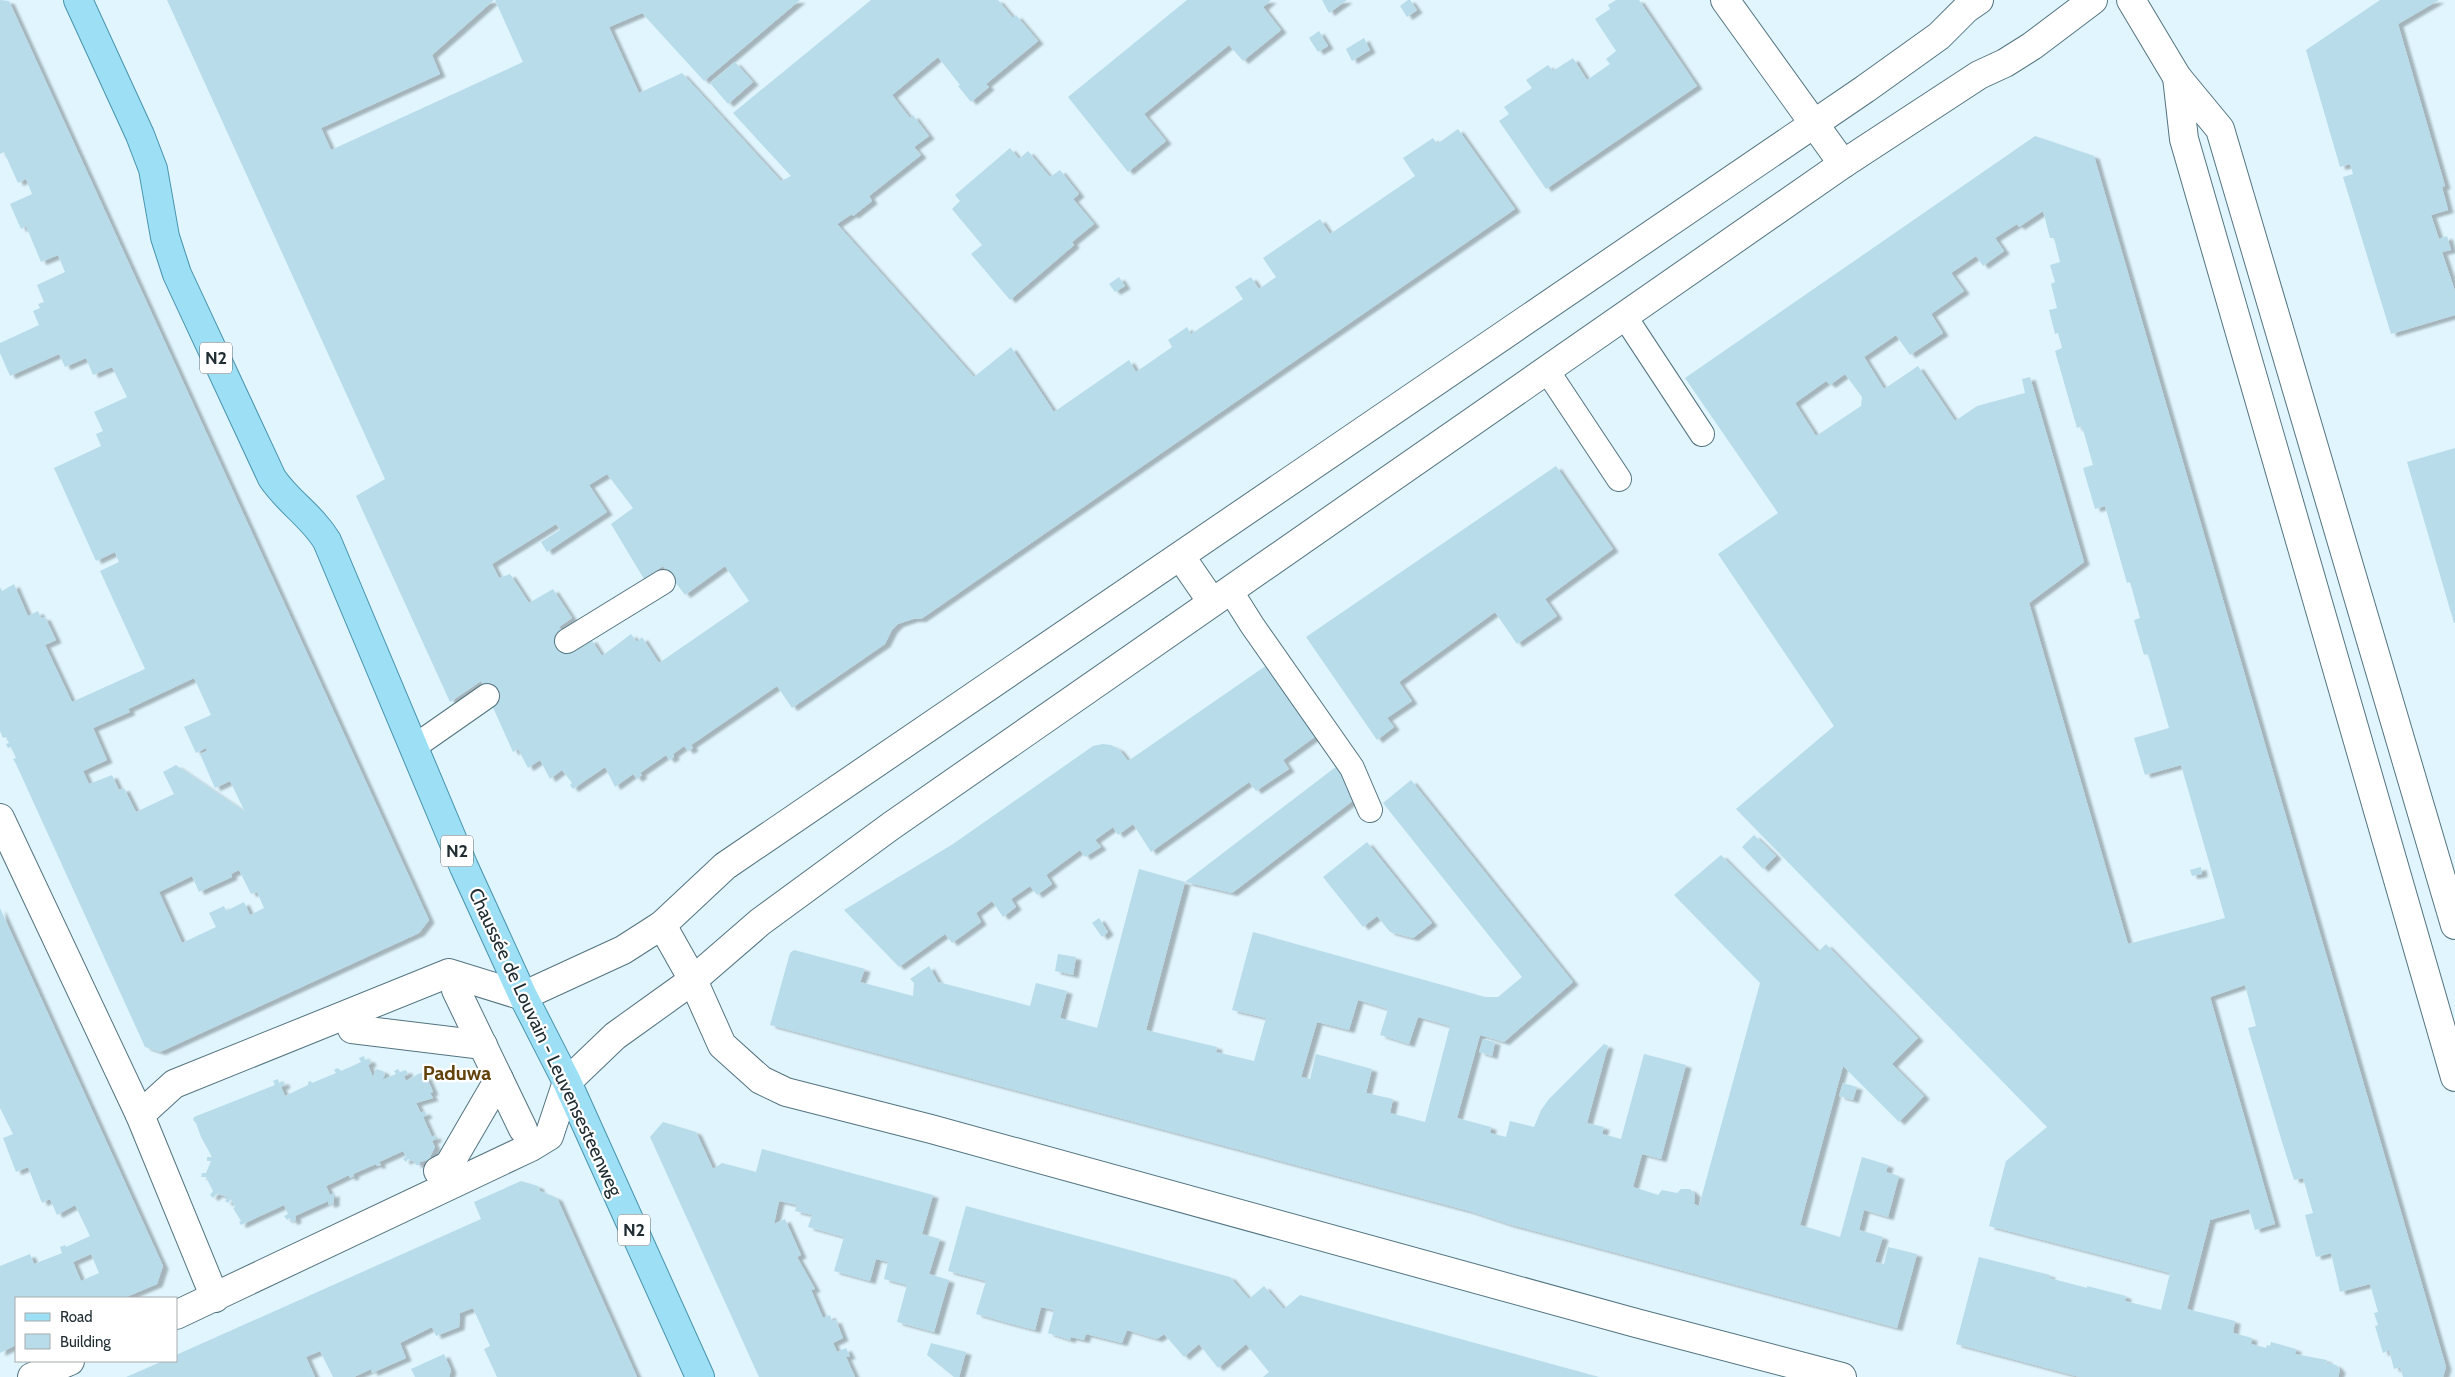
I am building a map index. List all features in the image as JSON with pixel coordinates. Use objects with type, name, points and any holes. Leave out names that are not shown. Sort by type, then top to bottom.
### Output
[{"type":"main road","name":"Chaussée de Louvain - Leuvensesteenweg","points":[[78,0],[150,161],[165,238],[177,274],[272,478],[283,495],[319,528],[327,540],[464,866],[523,996],[567,1082],[700,1377]]},
{"type":"street","points":[[1725,0],[1769,64],[1815,123],[1843,164]]},
{"type":"street","points":[[140,1115],[174,1084],[449,973],[523,996],[623,950],[662,925],[725,866],[1181,557],[1815,123],[1939,36],[1966,9],[1979,0]]},
{"type":"street","points":[[178,1314],[517,1154],[549,1136],[567,1082],[615,1036],[693,980],[760,922],[875,837],[1843,164],[1979,75],[2005,63],[2032,46],[2093,0]]},
{"type":"street","points":[[2131,0],[2177,77],[2220,129],[2455,925]]},
{"type":"street","points":[[2177,77],[2184,139],[2455,1077]]},
{"type":"street","points":[[1181,557],[1221,596]]},
{"type":"street","points":[[0,818],[140,1115],[215,1298]]},
{"type":"street","points":[[662,925],[693,980],[722,1045],[761,1080],[786,1092],[941,1131],[1636,1324],[1842,1377]]},
{"type":"street","points":[[456,990],[523,1129]]},
{"type":"street","points":[[352,1029],[483,1046]]},
{"type":"street","points":[[438,1171],[449,1165],[499,1079]]},
{"type":"street","points":[[32,1377],[68,1362]]},
{"type":"lane","points":[[1625,317],[1702,434]]},
{"type":"lane","points":[[1546,369],[1619,479]]},
{"type":"lane","points":[[567,641],[663,582]]},
{"type":"lane","points":[[1221,596],[1252,624],[1352,768],[1370,810]]},
{"type":"lane","points":[[414,747],[487,696]]},
{"type":"building","points":[[0,0],[9,1],[429,920],[419,933],[160,1052],[145,1047],[13,759],[16,758],[11,747],[8,748],[6,744],[9,743],[6,737],[3,738],[0,731],[0,587],[2,591],[14,584],[28,616],[38,611],[41,618],[45,617],[56,640],[45,645],[72,702],[145,669],[100,571],[119,562],[115,552],[96,561],[54,468],[101,446],[96,434],[103,431],[94,412],[127,397],[112,367],[93,375],[86,358],[65,367],[59,354],[10,376],[0,353],[0,343],[39,325],[33,311],[40,308],[38,304],[44,302],[37,285],[65,272],[58,255],[41,262],[26,226],[21,229],[10,204],[32,194],[26,179],[18,183],[4,152],[0,154]],"holes":[[[194,678],[211,715],[184,727],[196,753],[206,748],[207,751],[200,754],[215,788],[230,781],[245,812],[176,765],[163,772],[174,794],[136,812],[124,788],[119,790],[112,775],[89,784],[83,771],[107,760],[93,728],[130,712],[128,709]],[[239,870],[251,894],[257,892],[264,908],[250,915],[244,902],[226,911],[224,906],[209,913],[216,927],[182,943],[159,892],[192,876],[199,892],[232,877],[231,874]]]},
{"type":"building","points":[[167,0],[494,0],[432,55],[440,74],[321,128],[331,150],[523,62],[495,0],[800,0],[704,81],[642,13],[609,27],[639,93],[682,73],[781,181],[791,176],[733,113],[871,0],[998,0],[1013,18],[1016,15],[1038,41],[986,84],[989,87],[971,102],[938,57],[892,95],[910,118],[913,115],[929,136],[914,147],[921,155],[869,196],[872,201],[853,216],[852,214],[837,224],[974,377],[1011,347],[1054,412],[1129,360],[1136,372],[1172,347],[1168,340],[1187,327],[1191,334],[1243,299],[1235,287],[1251,277],[1259,289],[1276,277],[1263,258],[1320,219],[1330,234],[1415,176],[1403,158],[1433,138],[1437,144],[1458,129],[1515,209],[921,619],[913,619],[898,624],[892,630],[885,644],[792,708],[777,686],[691,745],[693,748],[688,751],[684,746],[673,754],[674,757],[669,760],[666,755],[640,773],[642,775],[637,779],[633,774],[615,787],[605,767],[573,789],[570,785],[572,783],[562,770],[550,779],[540,760],[528,768],[518,749],[513,752],[481,681],[450,702],[356,496],[385,479]],"holes":[[[607,474],[633,508],[611,524],[644,579],[663,566],[685,595],[725,566],[749,601],[659,663],[642,637],[637,642],[631,634],[602,656],[591,639],[575,651],[559,627],[572,618],[553,589],[529,603],[510,574],[499,578],[492,564],[556,524],[560,530],[541,542],[547,552],[607,512],[589,485]]]},
{"type":"building","points":[[1187,0],[1271,0],[1263,7],[1281,30],[1243,61],[1229,45],[1144,114],[1166,141],[1128,172],[1068,97]]},
{"type":"building","points":[[1322,0],[1347,0],[1329,13]]},
{"type":"building","points":[[1408,0],[1417,10],[1407,17],[1400,6]]},
{"type":"building","points":[[1616,0],[1639,0],[1697,86],[1546,189],[1499,121],[1509,114],[1504,107],[1532,88],[1526,80],[1548,65],[1553,71],[1573,58],[1587,80],[1610,64],[1606,59],[1616,51],[1595,19],[1610,9],[1608,5]]},
{"type":"building","points":[[2380,0],[2439,0],[2398,24],[2445,186],[2442,187],[2448,210],[2431,215],[2439,239],[2447,236],[2451,250],[2442,252],[2455,291],[2455,315],[2391,334],[2343,177],[2353,174],[2350,164],[2340,167],[2306,50]]},
{"type":"building","points":[[1319,31],[1328,46],[1318,52],[1309,38]]},
{"type":"building","points":[[1364,38],[1370,50],[1352,61],[1346,49]]},
{"type":"building","points":[[735,62],[753,82],[728,104],[710,83]]},
{"type":"building","points":[[2035,136],[2094,156],[2446,1367],[2443,1377],[2403,1377],[2400,1367],[2394,1369],[2389,1350],[2383,1353],[2375,1326],[2378,1325],[2374,1313],[2378,1312],[2370,1284],[2340,1292],[2331,1253],[2316,1257],[2305,1215],[2313,1213],[2303,1178],[2294,1180],[2248,1028],[2256,1026],[2245,985],[2210,997],[2275,1224],[2255,1230],[2249,1209],[2210,1220],[2187,1309],[2235,1321],[2233,1333],[2252,1338],[2251,1344],[2266,1348],[2267,1345],[2270,1346],[2271,1342],[2296,1349],[2295,1354],[2327,1360],[2326,1363],[2336,1365],[2340,1370],[2338,1377],[2080,1377],[1956,1344],[1979,1257],[2050,1275],[2049,1278],[2126,1296],[2125,1301],[2161,1310],[2170,1273],[1989,1226],[2006,1161],[2047,1127],[1736,809],[1834,726],[1718,554],[1778,513],[1685,378]],"holes":[[[2043,211],[2050,238],[2054,238],[2060,262],[2050,265],[2055,282],[2051,284],[2057,308],[2049,310],[2055,334],[2058,333],[2062,348],[2055,351],[2077,428],[2082,426],[2093,465],[2083,468],[2095,509],[2105,506],[2127,583],[2130,582],[2140,618],[2134,620],[2144,655],[2148,654],[2169,728],[2134,738],[2145,775],[2181,765],[2225,918],[2128,944],[2029,603],[2084,562],[2030,377],[2022,379],[2025,393],[1977,406],[1955,421],[1918,366],[1884,389],[1864,357],[1896,335],[1910,355],[1943,333],[1931,314],[1964,291],[1951,273],[1976,256],[1983,266],[2004,251],[1995,238],[2017,224],[2019,227]],[[1845,374],[1862,397],[1861,406],[1816,436],[1795,403],[1826,381],[1830,385]]]},
{"type":"building","points":[[1010,148],[1019,159],[1028,151],[1050,177],[1060,170],[1079,194],[1073,199],[1094,224],[1072,242],[1074,245],[1010,300],[971,254],[982,245],[952,209],[960,201],[955,195]]},
{"type":"building","points":[[1119,277],[1125,286],[1115,292],[1109,284]]},
{"type":"building","points":[[2455,448],[2455,623],[2454,623],[2407,462]]},
{"type":"building","points":[[1556,466],[1613,549],[1545,599],[1557,616],[1517,644],[1495,612],[1399,682],[1412,701],[1387,718],[1394,727],[1377,740],[1306,637]]},
{"type":"building","points":[[1267,665],[1316,736],[1283,760],[1289,769],[1256,791],[1249,782],[1151,852],[1133,824],[1118,835],[1113,827],[1095,840],[1101,847],[1085,857],[1080,850],[1046,875],[1052,884],[1037,895],[1030,886],[1011,899],[1016,907],[1003,917],[992,901],[976,913],[981,922],[952,943],[945,934],[899,967],[844,910],[953,844],[1093,746],[1111,745],[1119,749],[1128,761]]},
{"type":"building","points":[[1337,766],[1359,796],[1232,893],[1185,882]]},
{"type":"building","points":[[1411,780],[1573,982],[1504,1042],[1480,1035],[1457,1118],[1491,1127],[1490,1133],[1506,1137],[1510,1121],[1534,1127],[1541,1110],[1549,1099],[1604,1044],[1608,1046],[1587,1123],[1604,1127],[1602,1134],[1621,1139],[1644,1054],[1686,1065],[1661,1159],[1642,1154],[1633,1187],[1658,1195],[1662,1190],[1677,1193],[1681,1189],[1690,1189],[1695,1194],[1694,1204],[1699,1206],[1760,983],[1674,895],[1721,855],[1818,952],[1826,944],[1918,1038],[1892,1064],[1924,1096],[1899,1122],[1843,1066],[1800,1225],[1840,1237],[1862,1157],[1888,1165],[1886,1172],[1899,1176],[1888,1217],[1864,1210],[1859,1230],[1883,1237],[1875,1262],[1884,1264],[1888,1247],[1917,1254],[1897,1328],[1508,1224],[1469,1211],[770,1025],[790,953],[794,950],[865,969],[860,982],[913,996],[914,983],[910,979],[929,966],[938,982],[1030,1006],[1036,983],[1067,991],[1060,1018],[1097,1028],[1139,869],[1185,882],[1146,1030],[1217,1047],[1216,1052],[1254,1061],[1266,1018],[1232,1010],[1253,932],[1485,997],[1498,997],[1522,977],[1383,803]],"holes":[[[1358,1000],[1388,1009],[1380,1035],[1409,1044],[1418,1017],[1450,1026],[1425,1122],[1390,1113],[1393,1099],[1366,1093],[1372,1069],[1316,1054],[1310,1079],[1301,1077],[1317,1022],[1349,1030]]]},
{"type":"building","points":[[1754,835],[1776,856],[1763,869],[1742,847]]},
{"type":"building","points":[[1367,842],[1432,923],[1413,938],[1390,932],[1377,916],[1363,927],[1323,877]]},
{"type":"building","points":[[2201,867],[2202,874],[2192,876],[2190,870]]},
{"type":"building","points":[[0,908],[163,1266],[157,1284],[126,1297],[15,1297],[15,1346],[0,1353],[0,1266],[30,1254],[34,1264],[62,1253],[60,1247],[65,1245],[66,1247],[90,1236],[75,1205],[57,1215],[50,1199],[42,1203],[28,1167],[16,1172],[3,1138],[13,1134],[0,1108]],"holes":[[[91,1254],[99,1273],[81,1281],[73,1262]]]},
{"type":"building","points":[[1099,918],[1108,932],[1102,937],[1092,923]]},
{"type":"building","points":[[1058,954],[1076,957],[1073,975],[1055,971]]},
{"type":"building","points":[[1483,1039],[1495,1042],[1492,1056],[1479,1052]]},
{"type":"building","points":[[364,1056],[365,1060],[369,1059],[371,1063],[368,1065],[373,1077],[376,1069],[383,1071],[385,1075],[382,1080],[396,1074],[394,1071],[398,1069],[400,1072],[406,1070],[408,1074],[404,1076],[406,1081],[420,1073],[423,1074],[423,1077],[426,1076],[433,1092],[430,1093],[433,1098],[416,1103],[421,1113],[424,1111],[427,1115],[423,1117],[432,1137],[435,1135],[436,1139],[432,1141],[435,1147],[430,1157],[432,1159],[429,1162],[427,1160],[420,1162],[420,1165],[416,1165],[415,1162],[408,1159],[406,1162],[403,1159],[406,1156],[403,1151],[379,1162],[381,1165],[377,1166],[376,1164],[353,1174],[354,1176],[350,1178],[349,1175],[326,1186],[330,1195],[334,1193],[334,1203],[329,1205],[328,1201],[295,1216],[296,1220],[292,1222],[290,1218],[287,1220],[284,1216],[288,1214],[284,1205],[241,1225],[231,1199],[228,1203],[225,1201],[228,1197],[217,1194],[213,1198],[210,1195],[213,1191],[206,1177],[201,1177],[202,1173],[206,1173],[211,1161],[207,1161],[207,1157],[212,1157],[193,1120],[194,1117],[275,1085],[273,1081],[278,1079],[279,1083],[283,1081],[285,1085],[281,1087],[285,1096],[308,1085],[308,1082],[311,1081],[312,1083],[336,1073],[334,1070],[338,1068],[341,1071],[361,1062],[359,1058]]},
{"type":"building","points":[[1843,1083],[1857,1087],[1853,1100],[1839,1096]]},
{"type":"building","points":[[663,1122],[696,1132],[713,1169],[722,1163],[756,1172],[762,1149],[933,1195],[922,1234],[940,1239],[929,1274],[949,1280],[934,1332],[897,1322],[907,1285],[884,1279],[888,1262],[876,1259],[870,1281],[834,1271],[844,1237],[808,1227],[812,1215],[795,1211],[797,1205],[779,1201],[774,1224],[785,1219],[801,1255],[797,1257],[815,1289],[811,1290],[823,1318],[830,1315],[832,1321],[836,1320],[843,1338],[833,1343],[837,1352],[846,1348],[850,1356],[846,1357],[855,1377],[759,1377],[650,1137]]},
{"type":"building","points":[[521,1181],[538,1186],[540,1191],[557,1198],[637,1377],[497,1377],[484,1349],[490,1346],[473,1308],[460,1313],[459,1327],[436,1336],[432,1327],[400,1343],[406,1358],[372,1373],[371,1369],[354,1377],[333,1377],[320,1351],[306,1357],[315,1377],[126,1377],[161,1362],[178,1362],[178,1354],[481,1219],[474,1202]]},
{"type":"building","points":[[966,1206],[1230,1277],[1249,1299],[1264,1286],[1284,1309],[1300,1295],[1599,1377],[1263,1377],[1269,1372],[1246,1344],[1218,1368],[1199,1344],[1184,1357],[1164,1334],[1157,1339],[1127,1330],[1122,1343],[1086,1334],[1084,1340],[1071,1337],[1070,1340],[1048,1333],[1054,1310],[1041,1307],[1035,1330],[976,1314],[986,1281],[948,1271]]},
{"type":"building","points":[[931,1343],[966,1352],[959,1377],[954,1377],[927,1355]]},
{"type":"building","points":[[444,1354],[451,1370],[449,1377],[415,1377],[411,1369]]},
{"type":"district","name":"Paduwa","points":[[457,1073]]}]
